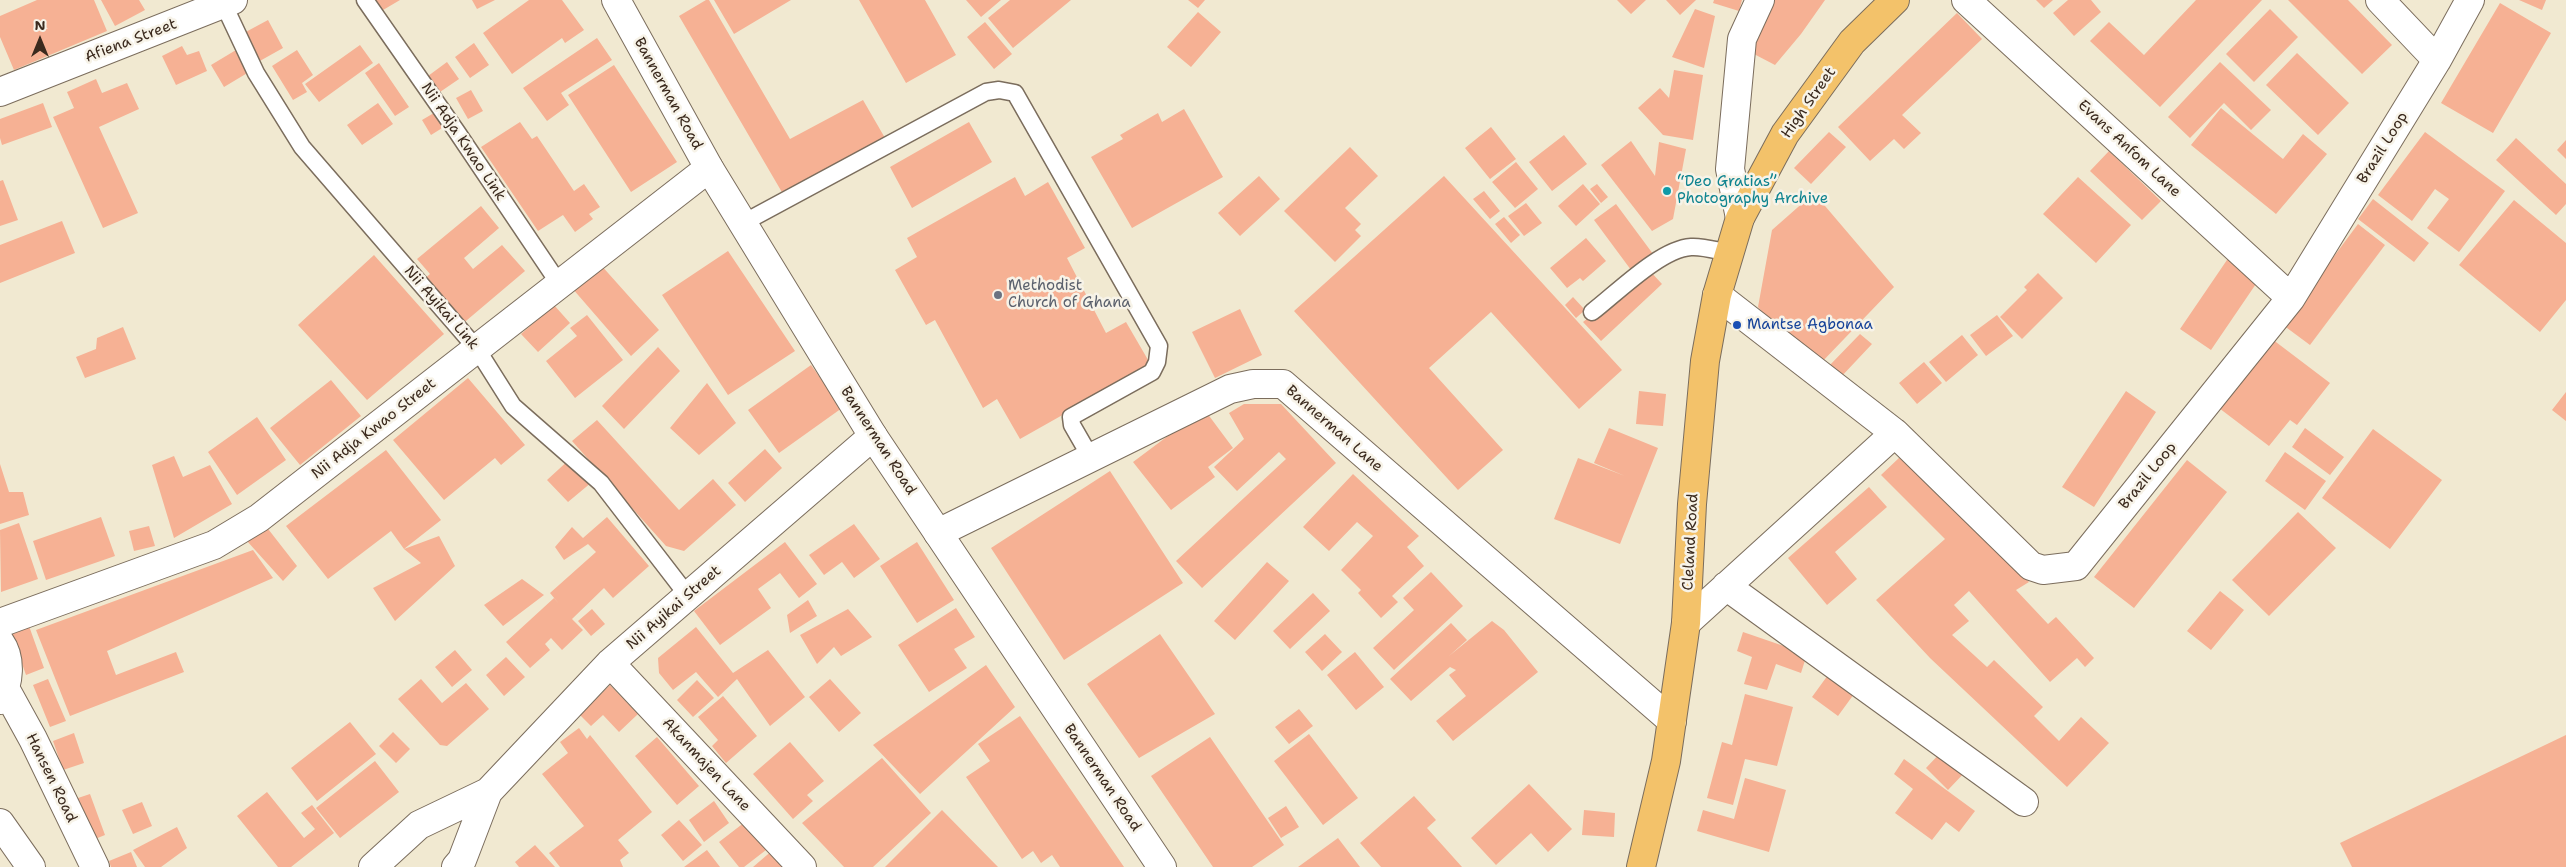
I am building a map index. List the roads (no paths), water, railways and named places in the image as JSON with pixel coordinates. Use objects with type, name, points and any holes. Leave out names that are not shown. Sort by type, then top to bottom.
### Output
[{"type":"main road","name":"High Street","points":[[1740,218],[1785,134],[1852,42],[1895,0]]},
{"type":"main road","name":"Cleland Road","points":[[1641,867],[1666,761],[1686,623],[1692,504],[1705,361],[1717,295],[1740,218]]},
{"type":"street","name":"Bannerman Road","points":[[616,0],[709,168],[873,436],[1162,867]]},
{"type":"street","points":[[1740,218],[1730,169],[1742,39],[1760,0]]},
{"type":"street","name":"Evans Anfom Lane","points":[[1966,0],[2291,298]]},
{"type":"street","points":[[2380,0],[2437,60]]},
{"type":"street","name":"Brazil Loop","points":[[1717,295],[1895,433],[2031,566],[2043,570],[2076,566],[2291,298],[2437,60],[2470,0]]},
{"type":"street","name":"Afiena Street","points":[[0,92],[226,2]]},
{"type":"street","name":"Nii Adja Kwao Street","points":[[0,623],[214,545],[266,513],[709,168]]},
{"type":"street","name":"Bannerman Lane","points":[[938,533],[1230,389],[1253,384],[1283,384],[1672,721]]},
{"type":"street","points":[[1686,623],[1895,433]]},
{"type":"street","name":"Nii Ayikai Street","points":[[374,867],[419,825],[488,792],[610,664],[873,436]]},
{"type":"street","points":[[1726,586],[2024,802]]},
{"type":"street","points":[[0,642],[9,668],[3,695]]},
{"type":"street","name":"Akanmajen Lane","points":[[610,664],[802,867]]},
{"type":"street","name":"Hansen Road","points":[[3,695],[33,739],[95,867]]},
{"type":"street","name":"Nii Ayikai Street","points":[[456,867],[462,860],[488,792]]},
{"type":"street","points":[[0,823],[31,867]]},
{"type":"lane","name":"Nii Adja Kwao Link","points":[[365,0],[560,285]]},
{"type":"lane","name":"Nii Ayikai Link","points":[[226,2],[256,73],[302,147],[477,349],[513,406],[601,484],[688,596]]},
{"type":"lane","points":[[743,223],[986,92],[999,90],[1015,93],[1159,346],[1157,362],[1152,372],[1071,417],[1072,424],[1091,458]]},
{"type":"lane","points":[[1592,312],[1652,265],[1674,251],[1692,246],[1730,253]]},
{"type":"place","name":"“Deo Gratias” Photography Archive","points":[[1667,191]]},
{"type":"place","name":"Methodist Church of Ghana","points":[[998,295]]},
{"type":"place","name":"Mantse Agbonaa","points":[[1737,325]]}]
